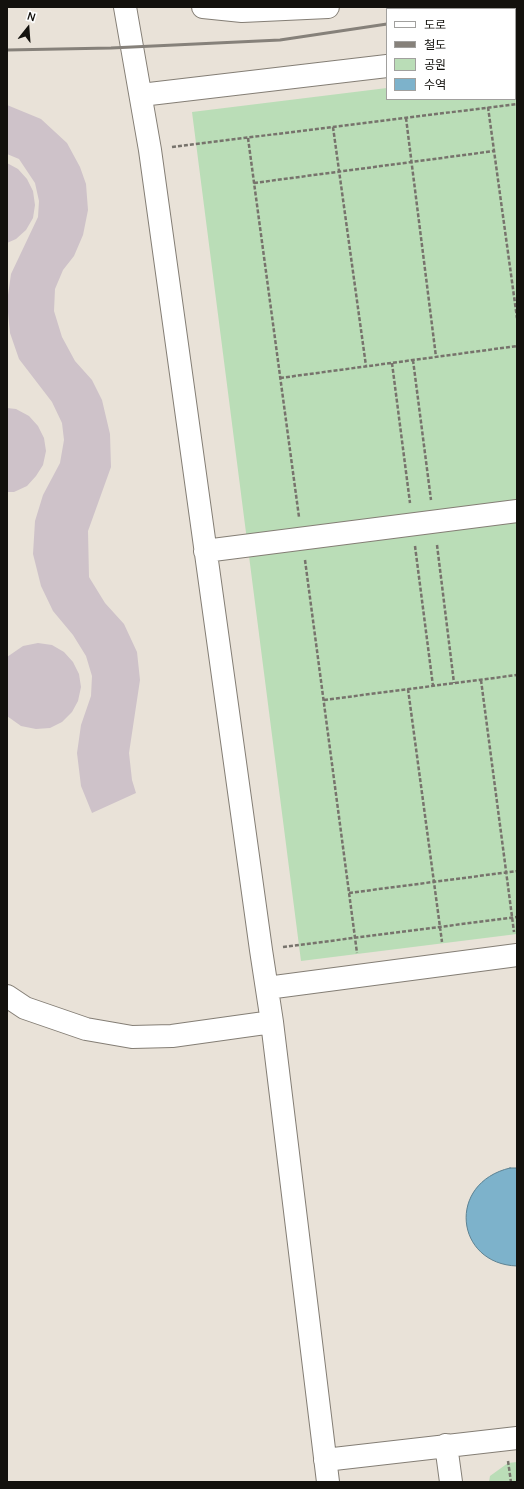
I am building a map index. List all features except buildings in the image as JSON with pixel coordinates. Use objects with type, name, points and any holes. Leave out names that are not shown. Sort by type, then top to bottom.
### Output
[{"type":"street","points":[[125,7],[150,150],[272,1022],[328,1482]]},
{"type":"street","points":[[203,7],[242,11],[328,7]]},
{"type":"street","points":[[141,95],[386,66]]},
{"type":"street","points":[[205,551],[517,511]]},
{"type":"street","points":[[267,988],[517,955]]},
{"type":"street","points":[[7,996],[25,1008],[86,1029],[132,1037],[172,1036],[272,1022]]},
{"type":"street","points":[[325,1460],[517,1438]]},
{"type":"street","points":[[446,1446],[451,1482]]},
{"type":"path","points":[[150,150],[517,104]]},
{"type":"path","points":[[488,107],[517,318]]},
{"type":"path","points":[[406,118],[436,357]]},
{"type":"path","points":[[333,127],[366,366]]},
{"type":"path","points":[[254,183],[494,151]]},
{"type":"path","points":[[280,378],[517,346]]},
{"type":"path","points":[[324,700],[517,675]]},
{"type":"path","points":[[481,680],[517,955]]},
{"type":"path","points":[[408,689],[445,965]]},
{"type":"path","points":[[349,893],[517,871]]},
{"type":"path","points":[[261,950],[517,917]]},
{"type":"green space","points":[[517,72],[517,934],[301,961],[192,112],[386,88],[386,100],[516,100]]},
{"type":"green space","points":[[517,1462],[517,1482],[489,1482],[490,1476],[508,1463]]},
{"type":"water","points":[[510,1168],[517,1168],[517,1266],[496,1262],[481,1252],[471,1238],[466,1222],[468,1205],[475,1189],[489,1176]]},
{"type":"railway","points":[[476,8],[480,7]]},
{"type":"railway","points":[[7,50],[111,48],[280,40],[386,24]]}]
